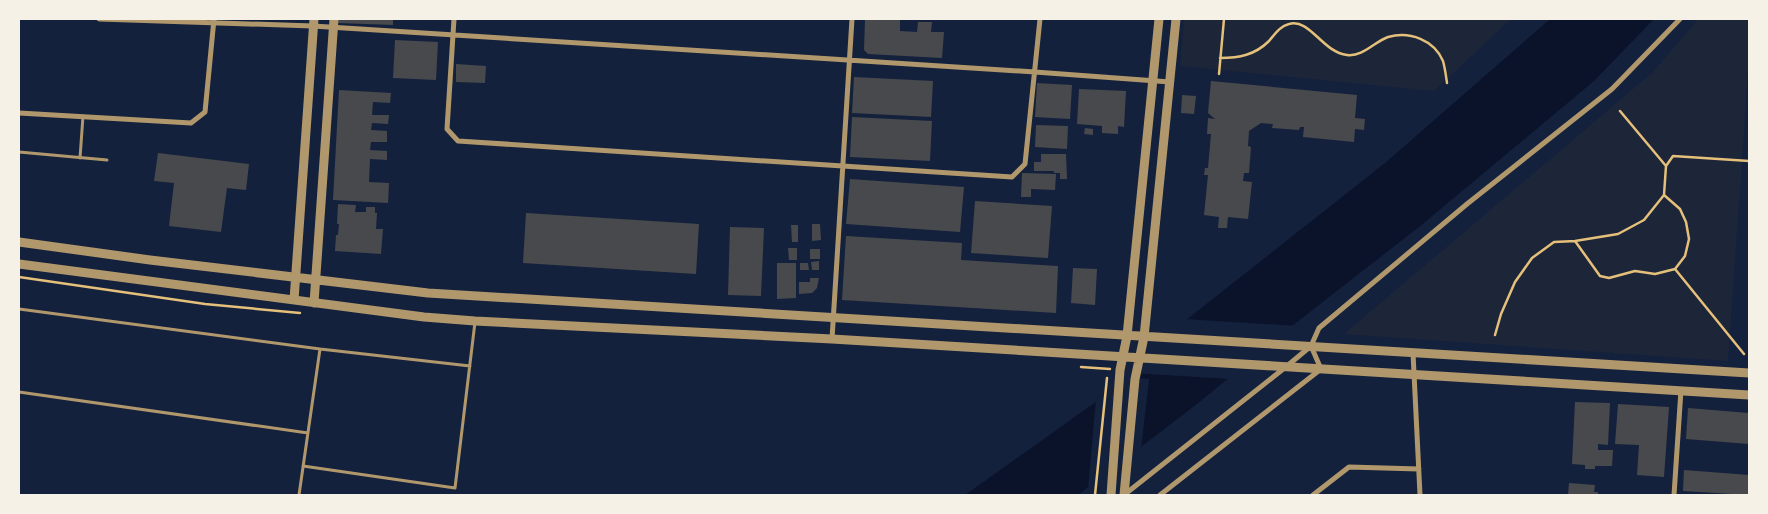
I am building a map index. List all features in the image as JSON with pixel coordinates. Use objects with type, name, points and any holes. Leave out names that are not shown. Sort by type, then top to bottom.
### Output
[{"type":"street","points":[[98,19],[333,23],[453,35],[1170,82]]},
{"type":"street","points":[[454,19],[447,129],[458,141],[1012,177],[1025,164],[1040,19]]},
{"type":"street","points":[[832,339],[852,19]]},
{"type":"street","points":[[1111,495],[1119,378],[1127,336],[1159,19]]},
{"type":"street","points":[[1124,495],[1135,379],[1138,357],[1144,337],[1176,19]]},
{"type":"street","points":[[1124,495],[1287,366],[1311,346],[1319,328],[1467,204],[1612,89],[1680,19]]},
{"type":"street","points":[[19,113],[191,123],[205,112],[214,21]]},
{"type":"street","points":[[294,300],[313,22]]},
{"type":"street","points":[[314,303],[333,23]]},
{"type":"street","points":[[19,242],[150,260],[428,293],[1749,373]]},
{"type":"street","points":[[19,264],[424,317],[476,321],[832,339],[1749,395]]},
{"type":"street","points":[[1311,346],[1321,368]]},
{"type":"street","points":[[1413,353],[1420,495]]},
{"type":"street","points":[[1160,495],[1321,368]]},
{"type":"street","points":[[1674,495],[1680,390]]},
{"type":"street","points":[[1313,495],[1349,467],[1419,469]]},
{"type":"lane","points":[[80,158],[83,116]]},
{"type":"lane","points":[[19,152],[107,160]]},
{"type":"lane","points":[[19,309],[320,349],[470,366]]},
{"type":"lane","points":[[303,466],[454,488],[476,321]]},
{"type":"lane","points":[[300,495],[320,349]]},
{"type":"lane","points":[[19,392],[308,432]]},
{"type":"path","points":[[1219,74],[1224,19]]},
{"type":"path","points":[[1220,58],[1238,58],[1253,53],[1267,42],[1278,29],[1289,24],[1299,23],[1311,30],[1331,50],[1349,55],[1361,53],[1388,37],[1412,36],[1422,39],[1431,44],[1439,54],[1443,62],[1447,83]]},
{"type":"path","points":[[1620,111],[1666,166]]},
{"type":"path","points":[[1495,335],[1501,314],[1515,282],[1532,258],[1554,242],[1575,241],[1618,234],[1644,220],[1664,195],[1666,166],[1673,156],[1749,161]]},
{"type":"path","points":[[1575,241],[1600,276],[1609,278],[1635,271],[1654,274],[1675,269],[1685,256],[1690,239],[1686,222],[1680,209],[1664,195]]},
{"type":"path","points":[[1675,269],[1744,354]]},
{"type":"path","points":[[1095,495],[1108,369]]},
{"type":"shaded area","points":[[1184,19],[1511,19],[1434,91],[1180,66]]},
{"type":"shaded area","points":[[1550,19],[1654,19],[1594,81],[1419,227],[1292,326],[1197,404],[1078,495],[965,495],[1139,371],[1181,324],[1385,163]]},
{"type":"shaded area","points":[[1698,19],[1749,19],[1749,58],[1728,361],[1344,334],[1653,72]]},
{"type":"pier","points":[[1184,319],[1297,326],[1231,379],[1132,373],[1138,369]]},
{"type":"pier","points":[[1127,377],[1149,379],[1141,449],[1088,490],[1096,399]]},
{"type":"building","points":[[338,19],[393,19],[393,25],[338,23]]},
{"type":"building","points":[[865,19],[900,20],[900,31],[917,32],[918,22],[932,22],[931,32],[944,32],[942,58],[868,54],[864,50]]},
{"type":"building","points":[[395,40],[438,42],[436,80],[393,78]]},
{"type":"building","points":[[456,64],[486,66],[485,83],[456,82]]},
{"type":"building","points":[[854,77],[933,81],[931,117],[852,113]]},
{"type":"building","points":[[1211,81],[1357,95],[1355,118],[1365,119],[1364,130],[1355,129],[1354,142],[1303,137],[1304,127],[1300,127],[1299,130],[1272,128],[1273,124],[1261,123],[1249,131],[1248,146],[1251,147],[1249,173],[1244,173],[1243,181],[1252,182],[1248,219],[1228,217],[1227,228],[1218,228],[1219,217],[1204,215],[1208,175],[1204,175],[1205,168],[1208,168],[1211,134],[1207,134],[1208,118],[1215,119],[1208,113]]},
{"type":"building","points":[[1037,83],[1072,85],[1070,119],[1035,117]]},
{"type":"building","points":[[1079,89],[1126,91],[1124,127],[1118,126],[1118,134],[1102,133],[1102,126],[1077,124]]},
{"type":"building","points":[[339,90],[391,93],[390,103],[373,102],[372,115],[389,115],[388,124],[372,123],[371,130],[387,131],[387,142],[371,142],[370,150],[387,151],[387,160],[370,159],[369,182],[389,183],[388,203],[333,200]]},
{"type":"building","points":[[1182,95],[1196,96],[1194,114],[1181,113]]},
{"type":"building","points":[[852,117],[932,121],[930,161],[850,157]]},
{"type":"building","points":[[1036,125],[1068,126],[1067,149],[1035,147]]},
{"type":"building","points":[[1085,128],[1093,129],[1093,135],[1084,134]]},
{"type":"building","points":[[158,153],[249,164],[246,190],[227,188],[221,232],[169,226],[174,183],[154,181]]},
{"type":"building","points":[[1041,154],[1066,154],[1067,179],[1060,179],[1060,173],[1054,173],[1054,171],[1034,171],[1034,162],[1041,162]]},
{"type":"building","points":[[1022,173],[1056,174],[1055,190],[1031,189],[1031,197],[1021,197]]},
{"type":"building","points":[[850,179],[964,187],[960,232],[846,224]]},
{"type":"building","points":[[975,201],[1052,206],[1048,258],[971,253]]},
{"type":"building","points":[[338,204],[356,205],[355,212],[366,212],[366,207],[375,207],[375,213],[377,213],[376,229],[383,229],[381,254],[335,251],[339,224],[337,224]]},
{"type":"building","points":[[526,213],[699,224],[696,274],[523,263]]},
{"type":"building","points":[[812,224],[820,224],[821,240],[812,241]]},
{"type":"building","points":[[791,225],[798,225],[798,242],[792,242]]},
{"type":"building","points":[[730,227],[764,228],[761,296],[728,295]]},
{"type":"building","points":[[846,236],[962,243],[961,260],[1058,266],[1056,313],[842,300]]},
{"type":"building","points":[[788,248],[797,248],[797,260],[789,260]]},
{"type":"building","points":[[810,249],[820,249],[820,259],[810,259]]},
{"type":"building","points":[[819,261],[819,270],[812,270],[811,262]]},
{"type":"building","points":[[777,263],[796,263],[796,298],[777,299]]},
{"type":"building","points":[[800,263],[808,263],[809,270],[800,270]]},
{"type":"building","points":[[1073,268],[1097,269],[1095,305],[1071,303]]},
{"type":"building","points":[[810,278],[819,278],[817,288],[812,293],[799,294],[799,282],[810,282]]},
{"type":"building","points":[[1575,402],[1610,403],[1608,445],[1598,444],[1598,450],[1613,450],[1612,466],[1595,466],[1595,469],[1585,469],[1585,465],[1572,464]]},
{"type":"building","points":[[1618,404],[1669,407],[1664,477],[1637,475],[1639,445],[1615,444]]},
{"type":"building","points":[[1688,408],[1749,413],[1749,444],[1686,439]]},
{"type":"building","points":[[1684,470],[1749,475],[1749,495],[1683,491]]},
{"type":"building","points":[[1569,483],[1595,485],[1594,492],[1598,492],[1598,495],[1568,495]]}]
